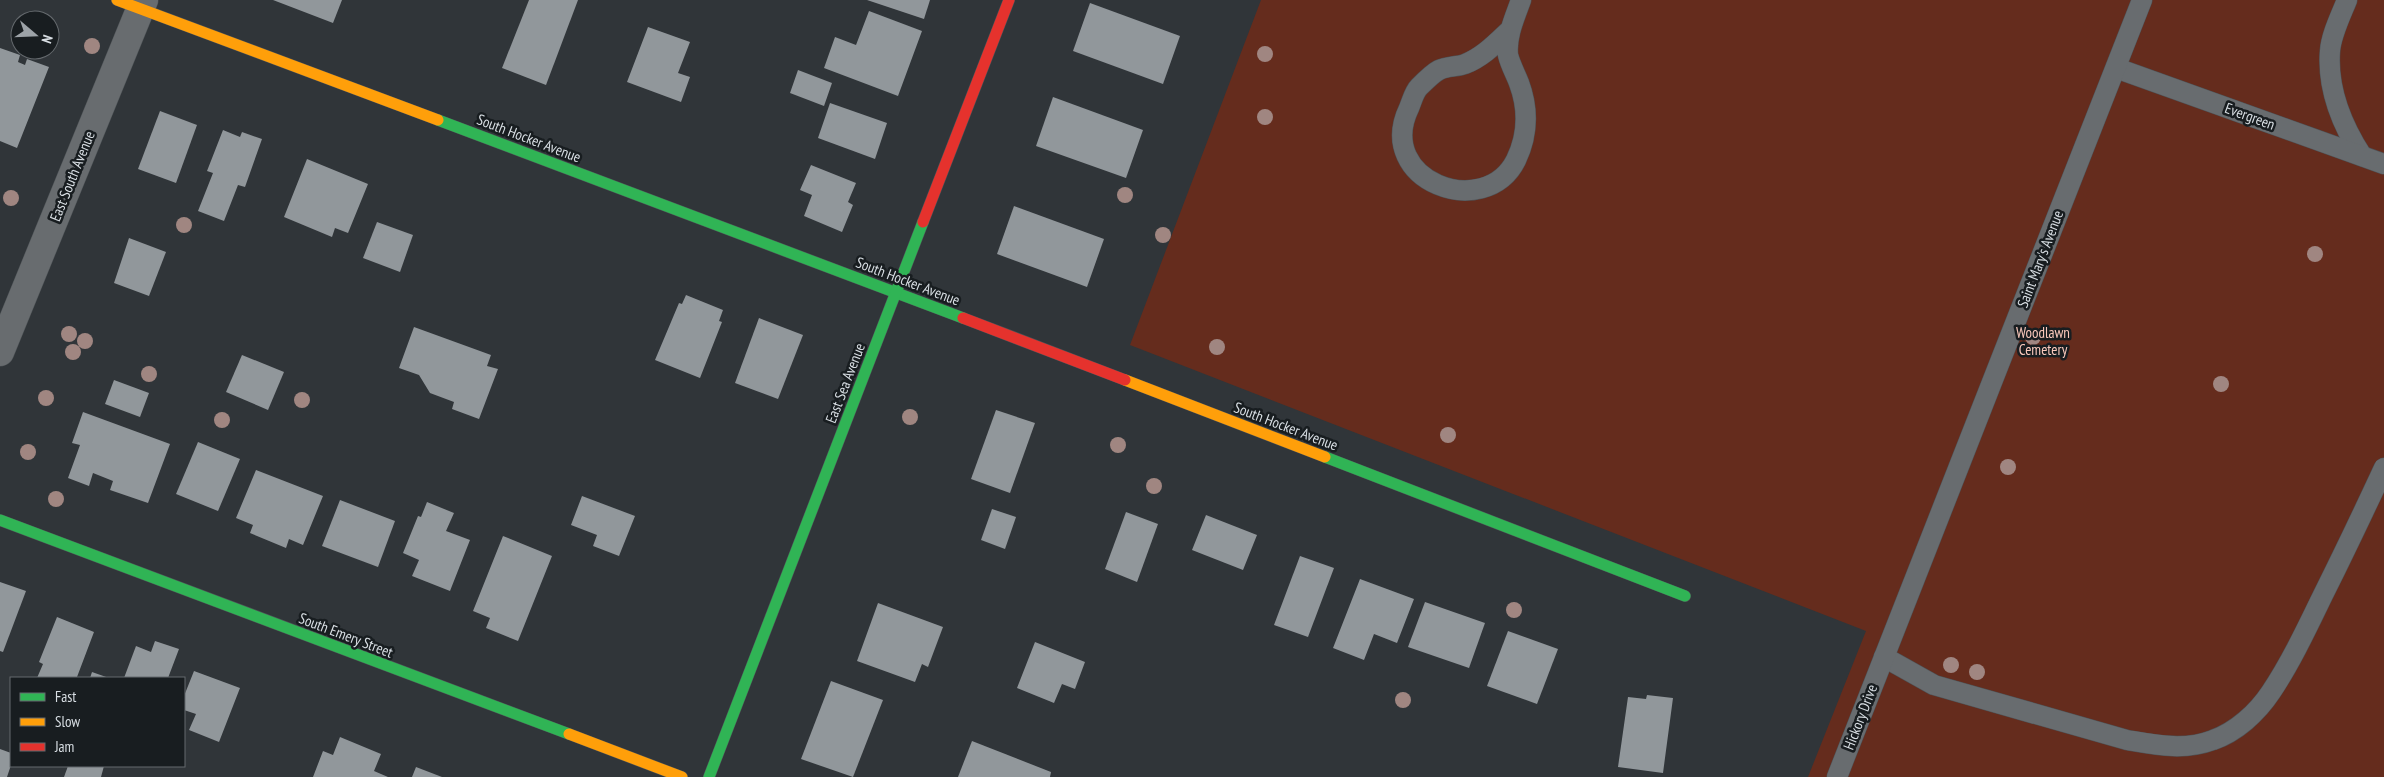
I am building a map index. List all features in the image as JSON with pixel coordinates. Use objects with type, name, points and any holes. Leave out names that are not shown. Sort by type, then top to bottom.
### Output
[{"type":"street","name":"East Sea Avenue","points":[[709,777],[1009,0]]},
{"type":"street","name":"South Hocker Avenue","points":[[134,3],[896,292],[1685,596]]},
{"type":"street","name":"East South Avenue","points":[[0,352],[134,3]]},
{"type":"street","name":"South Emery Street","points":[[0,520],[682,777]]},
{"type":"lane","points":[[1510,30],[1487,52],[1465,64],[1440,70],[1418,88],[1404,118],[1401,145],[1414,168],[1436,185],[1468,191],[1496,185],[1515,161],[1527,128],[1523,95],[1508,55],[1510,30],[1521,0]]},
{"type":"lane","name":"Saint Mary's Avenue","points":[[1884,657],[2142,0]]},
{"type":"lane","points":[[2347,0],[2330,50],[2332,91],[2345,129],[2362,156]]},
{"type":"lane","name":"Evergreen","points":[[2116,68],[2384,164]]},
{"type":"lane","points":[[1884,657],[1934,685],[2127,740],[2158,746],[2190,747],[2214,740],[2236,729],[2255,712],[2271,692],[2304,635],[2384,468]]},
{"type":"lane","name":"Hickory Drive","points":[[1842,772],[1884,657]]},
{"type":"green space","name":"Woodlawn Cemetery","points":[[1261,0],[2384,0],[2384,777],[1808,777],[1866,631],[1130,345]]},
{"type":"building","points":[[273,0],[342,0],[333,23]]},
{"type":"building","points":[[529,0],[578,0],[546,85],[502,68]]},
{"type":"building","points":[[867,0],[930,0],[924,19]]},
{"type":"building","points":[[1090,3],[1180,36],[1163,84],[1073,51]]},
{"type":"building","points":[[869,11],[922,31],[898,96],[824,68],[835,37],[856,45]]},
{"type":"building","points":[[648,27],[690,42],[678,73],[690,77],[681,102],[627,82]]},
{"type":"building","points":[[0,48],[10,52],[10,60],[19,60],[18,62],[25,65],[27,60],[30,60],[49,67],[17,148],[0,141]]},
{"type":"building","points":[[798,70],[832,83],[824,106],[790,93]]},
{"type":"building","points":[[1053,97],[1143,130],[1126,178],[1036,146]]},
{"type":"building","points":[[830,103],[887,123],[875,159],[818,138]]},
{"type":"building","points":[[160,111],[197,125],[176,183],[138,169]]},
{"type":"building","points":[[223,130],[240,137],[242,132],[262,139],[245,187],[238,185],[224,221],[198,211],[213,173],[207,171]]},
{"type":"building","points":[[307,159],[368,184],[348,233],[335,228],[332,237],[284,217]]},
{"type":"building","points":[[811,165],[856,183],[848,202],[853,205],[842,232],[804,216],[812,195],[800,190]]},
{"type":"building","points":[[1014,206],[1104,239],[1087,287],[997,254]]},
{"type":"building","points":[[377,222],[413,235],[400,272],[363,258]]},
{"type":"building","points":[[129,238],[166,252],[149,296],[114,283]]},
{"type":"building","points":[[686,295],[723,310],[719,321],[722,322],[700,378],[655,360],[679,303],[682,304]]},
{"type":"building","points":[[759,318],[803,335],[778,399],[735,383]]},
{"type":"building","points":[[414,327],[491,355],[487,366],[498,369],[479,419],[452,409],[454,402],[430,393],[419,375],[399,368]]},
{"type":"building","points":[[242,355],[284,372],[268,410],[226,392]]},
{"type":"building","points":[[114,380],[149,393],[140,417],[105,404]]},
{"type":"building","points":[[996,410],[1035,423],[1010,493],[971,479]]},
{"type":"building","points":[[83,412],[170,444],[148,503],[110,490],[113,481],[93,473],[89,486],[68,478],[80,445],[72,443]]},
{"type":"building","points":[[198,442],[240,459],[218,511],[176,494]]},
{"type":"building","points":[[256,470],[323,496],[303,545],[289,539],[286,548],[250,533],[253,525],[236,518]]},
{"type":"building","points":[[582,496],[635,516],[619,556],[593,546],[597,535],[571,525]]},
{"type":"building","points":[[340,500],[395,521],[378,567],[322,546]]},
{"type":"building","points":[[427,502],[454,513],[446,531],[470,540],[450,591],[412,576],[419,560],[403,553],[418,516],[421,517]]},
{"type":"building","points":[[992,509],[1016,517],[1005,549],[981,540]]},
{"type":"building","points":[[1126,512],[1158,524],[1137,582],[1105,569]]},
{"type":"building","points":[[1206,515],[1257,535],[1243,570],[1192,550]]},
{"type":"building","points":[[503,536],[552,556],[518,641],[486,628],[490,618],[473,611]]},
{"type":"building","points":[[1300,556],[1334,568],[1308,637],[1274,625]]},
{"type":"building","points":[[1360,579],[1414,599],[1397,643],[1374,634],[1364,660],[1333,648]]},
{"type":"building","points":[[0,582],[26,591],[3,652],[0,651]]},
{"type":"building","points":[[1425,602],[1485,623],[1469,668],[1408,647]]},
{"type":"building","points":[[878,603],[943,627],[928,667],[922,664],[915,682],[857,661]]},
{"type":"building","points":[[57,617],[94,632],[77,677],[37,677],[43,664],[39,662]]},
{"type":"building","points":[[1508,631],[1558,649],[1537,704],[1487,686]]},
{"type":"building","points":[[155,641],[179,649],[168,677],[124,677],[136,646],[151,652]]},
{"type":"building","points":[[1035,642],[1085,662],[1075,689],[1062,684],[1054,703],[1017,688]]},
{"type":"building","points":[[194,671],[240,688],[219,742],[189,730],[196,714],[185,710],[185,694]]},
{"type":"building","points":[[92,672],[106,677],[90,677]]},
{"type":"building","points":[[831,681],[883,700],[853,777],[801,759]]},
{"type":"building","points":[[1647,695],[1673,698],[1663,773],[1618,767],[1628,697],[1646,699]]},
{"type":"building","points":[[340,737],[381,754],[374,771],[388,777],[313,777],[323,751],[333,755]]},
{"type":"building","points":[[972,741],[1051,772],[1050,777],[958,777]]},
{"type":"building","points":[[0,749],[10,753],[10,767],[7,777],[0,777]]},
{"type":"building","points":[[68,767],[104,767],[101,777],[64,777]]},
{"type":"building","points":[[416,767],[442,777],[412,777]]},
{"type":"traffic: fast","points":[[438,120],[963,318]]},
{"type":"traffic: fast","points":[[709,777],[923,222]]},
{"type":"traffic: fast","points":[[1325,457],[1685,596]]},
{"type":"traffic: fast","points":[[0,520],[569,734]]},
{"type":"traffic: slow","points":[[117,0],[438,120]]},
{"type":"traffic: slow","points":[[1125,380],[1325,457]]},
{"type":"traffic: slow","points":[[569,734],[682,777]]},
{"type":"traffic: jam","points":[[923,222],[1009,0]]},
{"type":"traffic: jam","points":[[963,318],[1125,380]]}]
